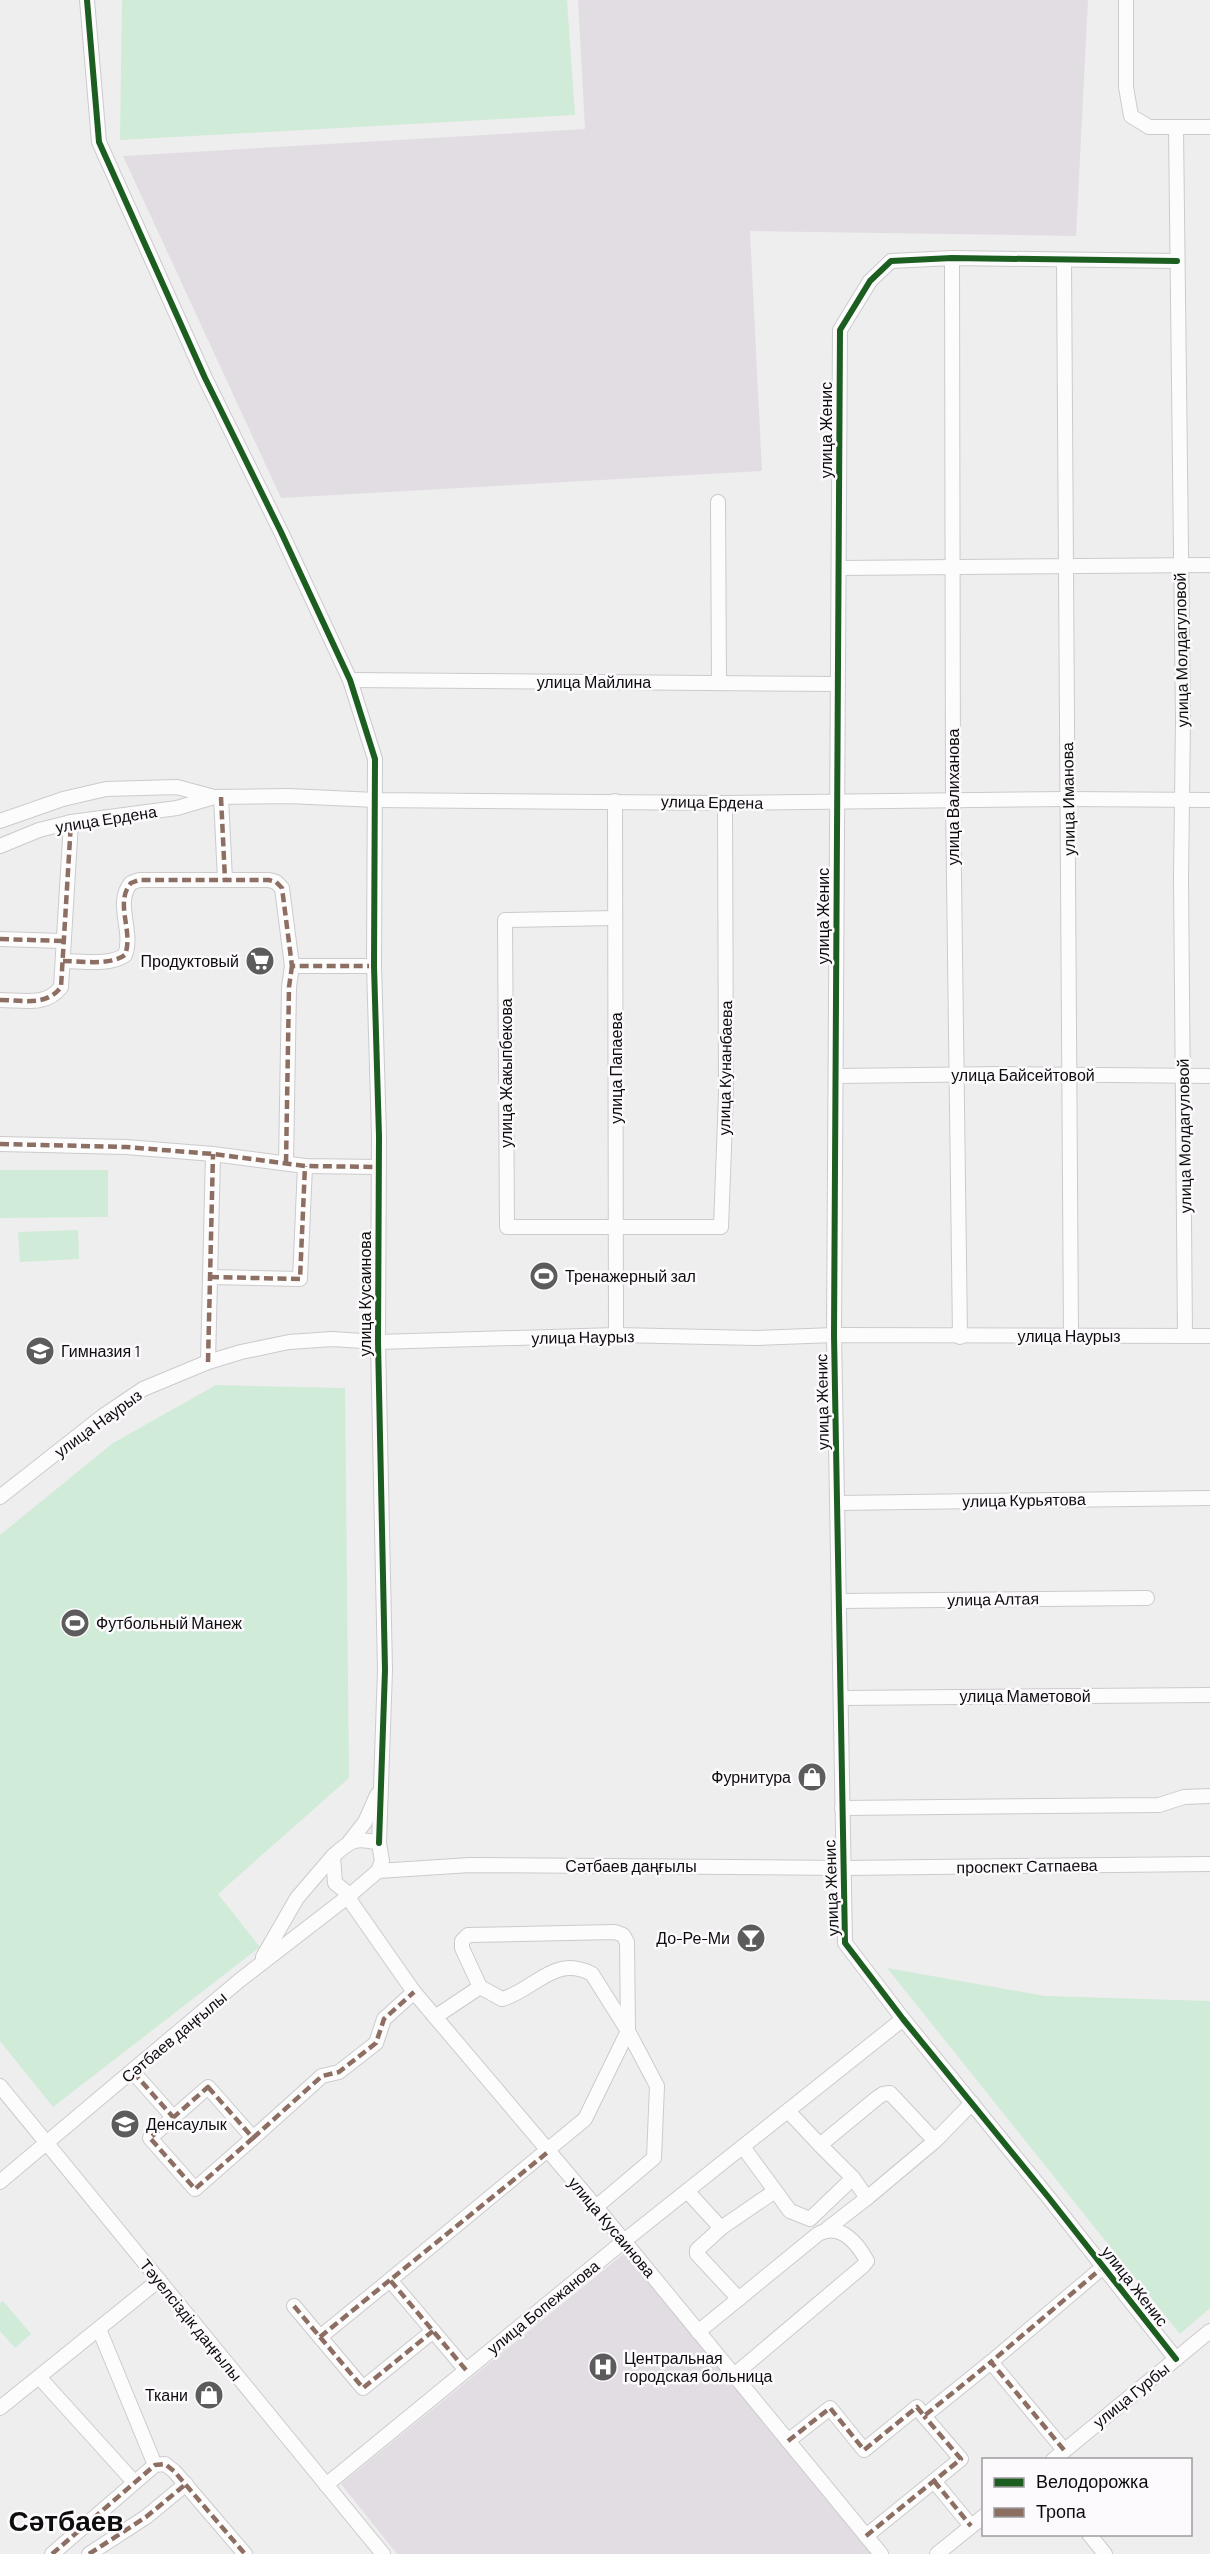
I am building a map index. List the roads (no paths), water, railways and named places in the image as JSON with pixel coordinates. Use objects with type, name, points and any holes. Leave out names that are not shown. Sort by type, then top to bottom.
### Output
[{"type":"street","name":"улица Кусаинова","points":[[87,0],[99,142],[205,378],[282,532],[350,680],[375,759],[374,966],[379,1167],[378,1342],[385,1670],[380,1846]]},
{"type":"street","points":[[1126,0],[1126,87],[1131,116],[1149,127],[1210,126]]},
{"type":"street","name":"улица Молдагуловой","points":[[1176,128],[1185,1336]]},
{"type":"street","points":[[952,258],[1177,261]]},
{"type":"street","name":"улица Женис","points":[[952,258],[891,261],[870,281],[840,330],[834,1335],[845,1943],[903,2019],[1176,2359]]},
{"type":"street","name":"улица Валиханова","points":[[952,258],[955,1075],[960,1337]]},
{"type":"street","name":"улица Иманова","points":[[1064,261],[1071,1336]]},
{"type":"street","points":[[718,502],[719,683]]},
{"type":"street","points":[[838,568],[1210,565]]},
{"type":"street","name":"улица Майлина","points":[[350,680],[838,684]]},
{"type":"street","name":"улица Ердена","points":[[0,821],[63,799],[106,789],[177,787],[218,797]]},
{"type":"street","name":"улица Ердена","points":[[0,846],[39,830],[71,822],[177,808],[218,797],[288,796],[376,800],[725,803],[1067,799],[1210,800]]},
{"type":"street","points":[[218,797],[225,880]]},
{"type":"street","name":"улица Папаева","points":[[615,801],[616,1335]]},
{"type":"street","name":"улица Кунанбаева","points":[[616,1227],[722,1227],[726,1081],[725,803]]},
{"type":"street","points":[[0,1000],[50,999],[61,987],[71,822]]},
{"type":"street","points":[[63,961],[106,961],[125,955],[128,940],[123,897],[131,883],[139,880],[269,880],[276,882],[282,888],[292,966],[289,987],[286,1163]]},
{"type":"street","name":"улица Жакыпбекова","points":[[615,918],[507,919],[504,922],[507,1227],[616,1227]]},
{"type":"street","points":[[0,939],[63,941]]},
{"type":"street","points":[[292,966],[374,966]]},
{"type":"street","name":"улица Байсейтовой","points":[[836,1076],[1070,1074],[1210,1076]]},
{"type":"street","points":[[0,1144],[126,1148],[213,1154],[305,1166],[379,1167]]},
{"type":"street","points":[[208,1362],[213,1154]]},
{"type":"street","points":[[210,1277],[300,1279],[305,1166]]},
{"type":"street","name":"улица Наурыз","points":[[0,1497],[103,1416],[143,1389],[208,1362],[289,1342],[332,1339],[378,1342],[616,1335],[757,1338],[834,1335],[1210,1336]]},
{"type":"street","name":"улица Курьятова","points":[[837,1503],[1210,1498]]},
{"type":"street","name":"улица Алтая","points":[[839,1601],[1147,1598]]},
{"type":"street","name":"улица Маметовой","points":[[841,1698],[1210,1695]]},
{"type":"street","points":[[257,1967],[297,1898],[365,1822],[380,1788]]},
{"type":"street","points":[[842,1808],[1160,1805],[1184,1797],[1210,1796]]},
{"type":"street","points":[[350,1841],[366,1840],[380,1846],[393,1858],[419,1867]]},
{"type":"street","points":[[333,1856],[335,1883],[350,1895],[378,1871],[382,1861],[380,1846]]},
{"type":"street","name":"проспект Сатпаева","points":[[844,1868],[1210,1864]]},
{"type":"street","name":"Сәтбаев даңғылы","points":[[419,1867],[470,1865],[844,1868]]},
{"type":"street","points":[[378,1871],[419,1867]]},
{"type":"street","name":"улица Кусаинова","points":[[350,1895],[351,1902],[414,1992],[624,2241],[881,2554]]},
{"type":"street","name":"Сәтбаев даңғылы","points":[[0,2182],[257,1967],[350,1895]]},
{"type":"street","points":[[320,2337],[585,2120],[628,2031],[627,1942],[623,1935],[615,1932],[468,1935],[462,1941],[462,1948],[480,1987],[502,1999],[517,1995],[554,1970],[583,1969],[592,1974],[628,2031],[657,2086],[654,2158],[596,2208]]},
{"type":"street","points":[[435,2017],[480,1987]]},
{"type":"street","points":[[253,2138],[208,2087],[150,2138],[195,2189],[253,2138],[322,2076],[339,2072],[376,2043],[384,2019],[414,1992]]},
{"type":"street","name":"улица Бопежанова","points":[[326,2485],[624,2241],[903,2019]]},
{"type":"street","points":[[133,2072],[173,2117]]},
{"type":"street","name":"Тәуелсіздік даңғылы","points":[[0,2086],[383,2554]]},
{"type":"street","points":[[820,2145],[877,2098],[890,2093],[934,2141]]},
{"type":"street","points":[[698,2332],[818,2234],[867,2198],[934,2141],[972,2103]]},
{"type":"street","points":[[788,2111],[853,2178],[867,2198]]},
{"type":"street","points":[[743,2147],[790,2211],[810,2219],[853,2178]]},
{"type":"street","points":[[687,2191],[721,2228]]},
{"type":"street","points":[[739,2299],[697,2254],[699,2246],[775,2191]]},
{"type":"street","points":[[734,2375],[867,2261],[846,2236],[837,2229],[827,2229]]},
{"type":"street","points":[[924,2416],[1103,2267]]},
{"type":"street","points":[[0,2408],[159,2280]]},
{"type":"street","points":[[390,2280],[466,2370]]},
{"type":"street","points":[[294,2306],[363,2388],[433,2331]]},
{"type":"street","points":[[99,2329],[154,2465]]},
{"type":"street","name":"улица Гурбы","points":[[1055,2458],[1210,2331]]},
{"type":"street","points":[[991,2362],[1064,2450]]},
{"type":"street","points":[[39,2377],[134,2482]]},
{"type":"street","points":[[788,2441],[830,2408],[864,2450],[917,2407],[961,2460],[866,2536]]},
{"type":"street","points":[[56,2553],[154,2465],[165,2464],[186,2484],[245,2554]]},
{"type":"street","points":[[934,2481],[971,2526]]},
{"type":"street","points":[[89,2554],[146,2517],[186,2484]]},
{"type":"street","points":[[937,2554],[982,2518]]},
{"type":"street","points":[[1090,2536],[1105,2554]]},
{"type":"place","name":"Продуктовый","points":[[260,961]]},
{"type":"place","name":"Тренажерный зал","points":[[544,1276]]},
{"type":"place","name":"Гимназия 1","points":[[40,1351]]},
{"type":"place","name":"Футбольный Манеж","points":[[75,1623]]},
{"type":"place","name":"Фурнитура","points":[[812,1777]]},
{"type":"place","name":"До-Ре-Ми","points":[[751,1938]]},
{"type":"place","name":"Денсаулык","points":[[125,2124]]},
{"type":"place","name":"Центральная городская больница","points":[[603,2367]]},
{"type":"place","name":"Ткани","points":[[209,2395]]},
{"type":"district","name":"Сәтбаев","points":[[66,2521]]}]
